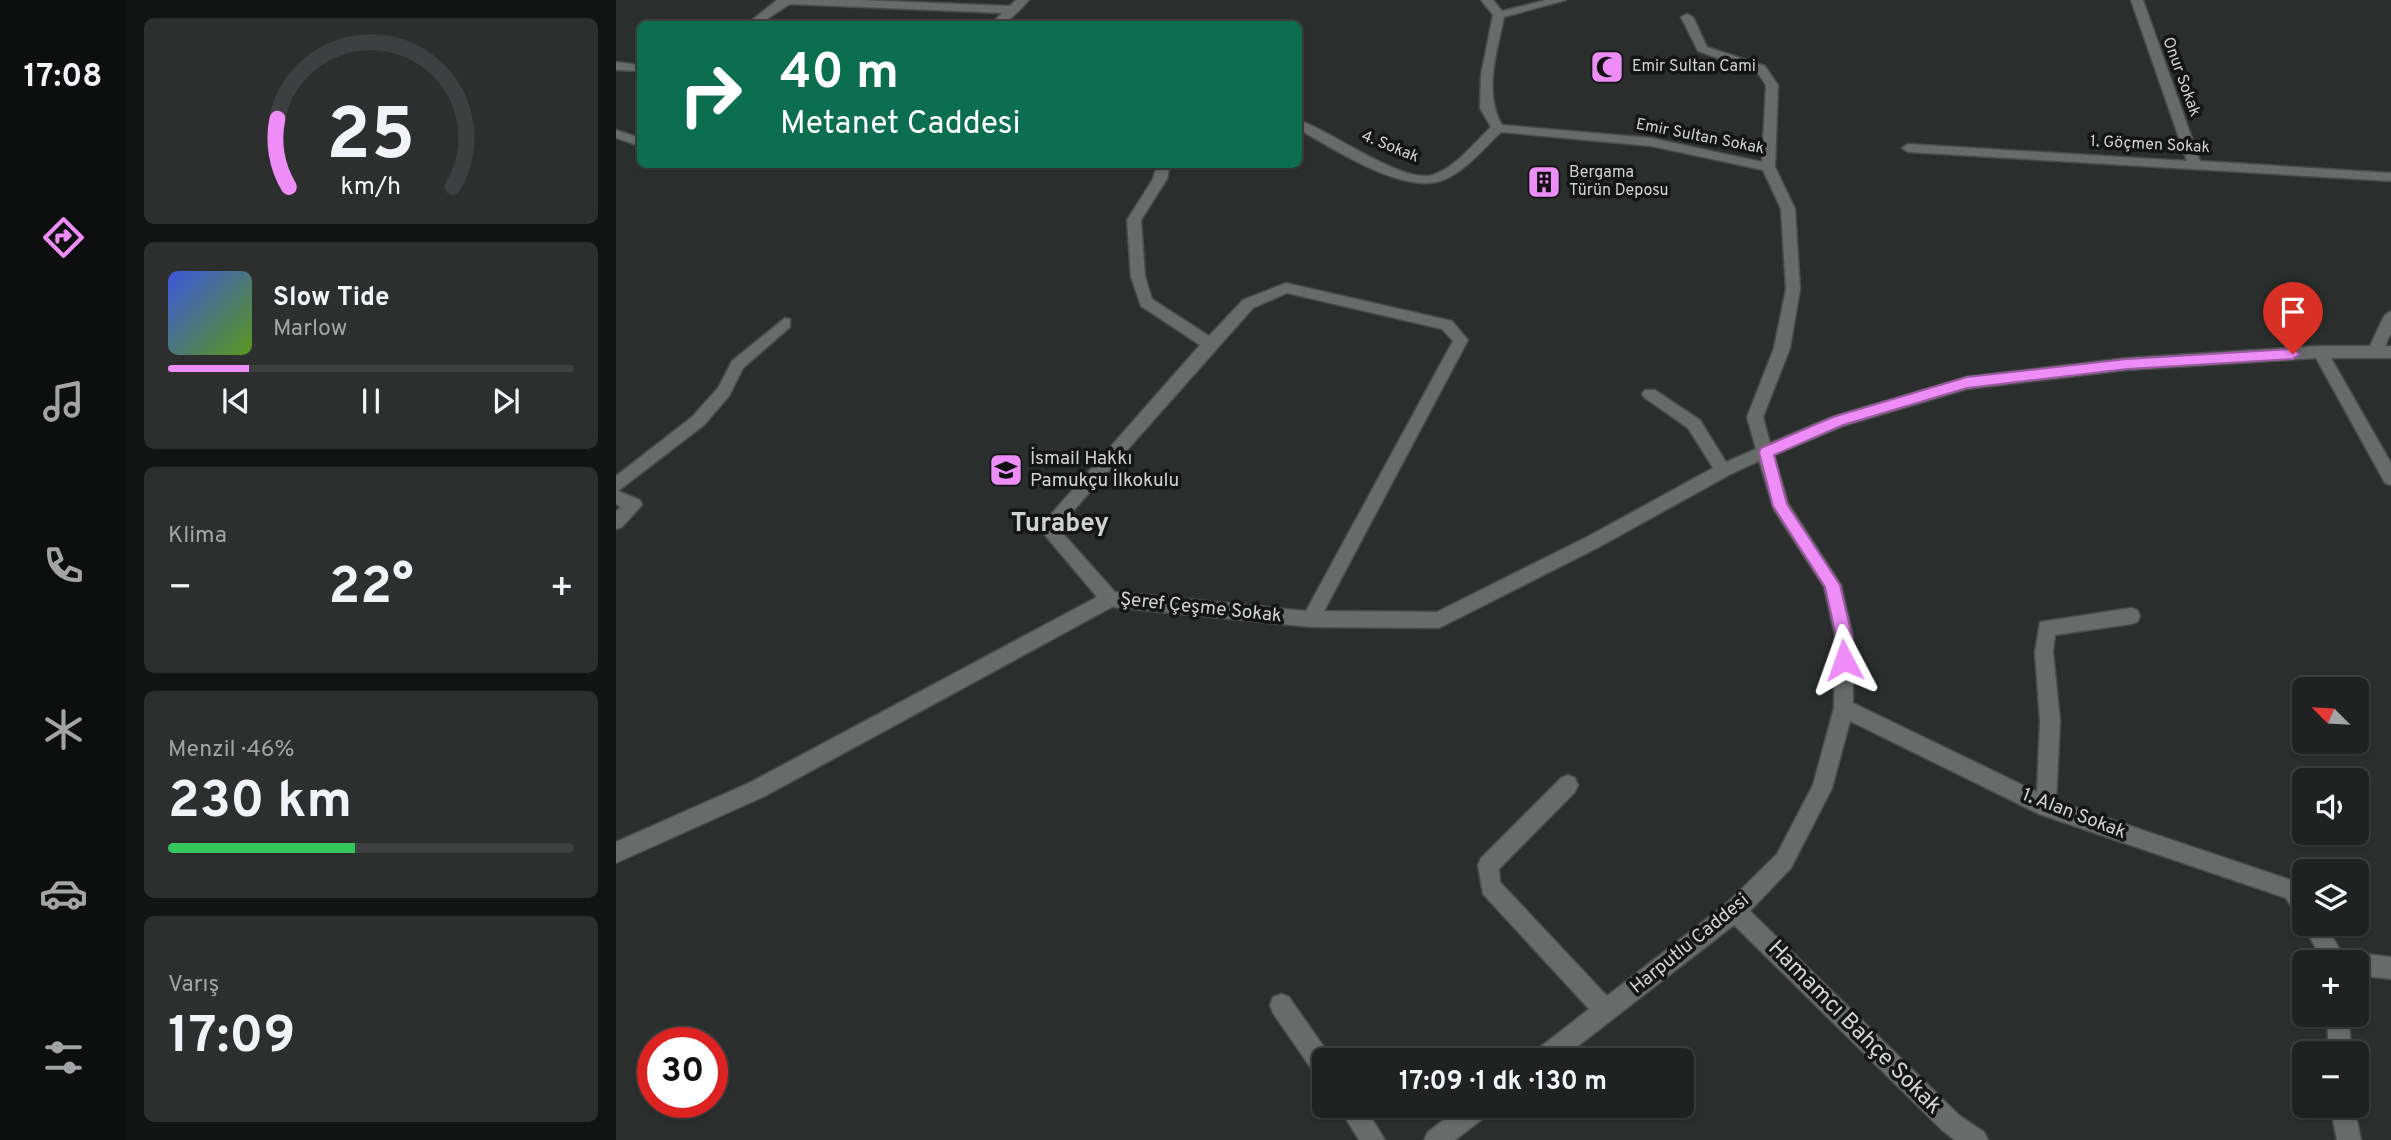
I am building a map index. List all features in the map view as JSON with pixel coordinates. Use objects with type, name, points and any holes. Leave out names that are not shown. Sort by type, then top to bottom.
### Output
[{"type":"street","points":[[756,21],[786,0],[1015,10]]},
{"type":"street","points":[[1001,21],[1023,0]]},
{"type":"street","points":[[1487,0],[1499,15],[1487,75],[1486,108],[1497,128]]},
{"type":"street","points":[[1499,15],[1560,0]]},
{"type":"street","name":"Onur Sokak","points":[[2137,0],[2195,164]]},
{"type":"street","points":[[1687,17],[1702,49],[1761,69],[1772,85],[1768,167]]},
{"type":"street","points":[[616,66],[637,68]]},
{"type":"street","name":"4. Sokak","points":[[1302,126],[1374,163],[1401,174],[1429,180],[1456,167],[1497,128]]},
{"type":"street","name":"Emir Sultan Sokak","points":[[1497,128],[1651,142],[1768,167],[1788,209],[1793,289],[1782,348],[1755,417],[1766,452]]},
{"type":"street","points":[[616,134],[637,141]]},
{"type":"street","name":"1. Göçmen Sokak","points":[[1908,148],[2391,177]]},
{"type":"street","points":[[1163,168],[1160,179],[1135,220],[1138,277],[1146,302],[1209,344]]},
{"type":"street","points":[[1110,599],[1048,528],[1209,344],[1248,304],[1286,288],[1447,325],[1461,340],[1311,619]]},
{"type":"street","points":[[2384,352],[2391,316]]},
{"type":"street","points":[[616,485],[698,421],[724,393],[737,365],[785,323]]},
{"type":"street","points":[[2320,352],[2391,478]]},
{"type":"street","name":"Şeref Çeşme Sokak","points":[[616,853],[758,789],[1110,599],[1311,619],[1438,620],[1593,542],[1723,470],[1838,421],[1967,383],[2127,364],[2320,352],[2384,352]]},
{"type":"street","points":[[1650,394],[1694,424],[1723,470]]},
{"type":"street","name":"Harputlu Caddesi","points":[[1558,1048],[1735,911],[1784,861],[1822,788],[1844,708],[1844,636],[1832,585],[1780,506],[1766,452]]},
{"type":"street","points":[[616,497],[634,505],[616,522]]},
{"type":"street","points":[[2046,807],[2050,721],[2044,652],[2046,628],[2132,616]]},
{"type":"street","name":"1. Alan Sokak","points":[[1844,708],[2046,807],[2292,890]]},
{"type":"street","points":[[1568,785],[1488,865],[1489,887],[1607,1012]]},
{"type":"street","name":"Hamamcı Bahçe Sokak","points":[[1735,911],[1951,1124],[1976,1140]]},
{"type":"street","points":[[2369,965],[2391,968]]},
{"type":"street","points":[[1280,1005],[1312,1051]]},
{"type":"street","points":[[1358,1118],[1373,1140]]},
{"type":"street","points":[[1436,1140],[1465,1118]]},
{"type":"street","points":[[2344,1118],[2349,1140]]},
{"type":"place","name":"Emir Sultan Cami","points":[[1607,67]]},
{"type":"place","name":"Bergama Türün Deposu","points":[[1544,182]]},
{"type":"place","name":"İsmail Hakkı Pamukçu İlkokulu","points":[[1006,470]]},
{"type":"district","name":"Turabey","points":[[1060,524]]},
{"type":"route","points":[[1844,660],[1844,636],[1832,585],[1780,506],[1766,452],[1838,421],[1967,383],[2127,364],[2293,354]]}]
